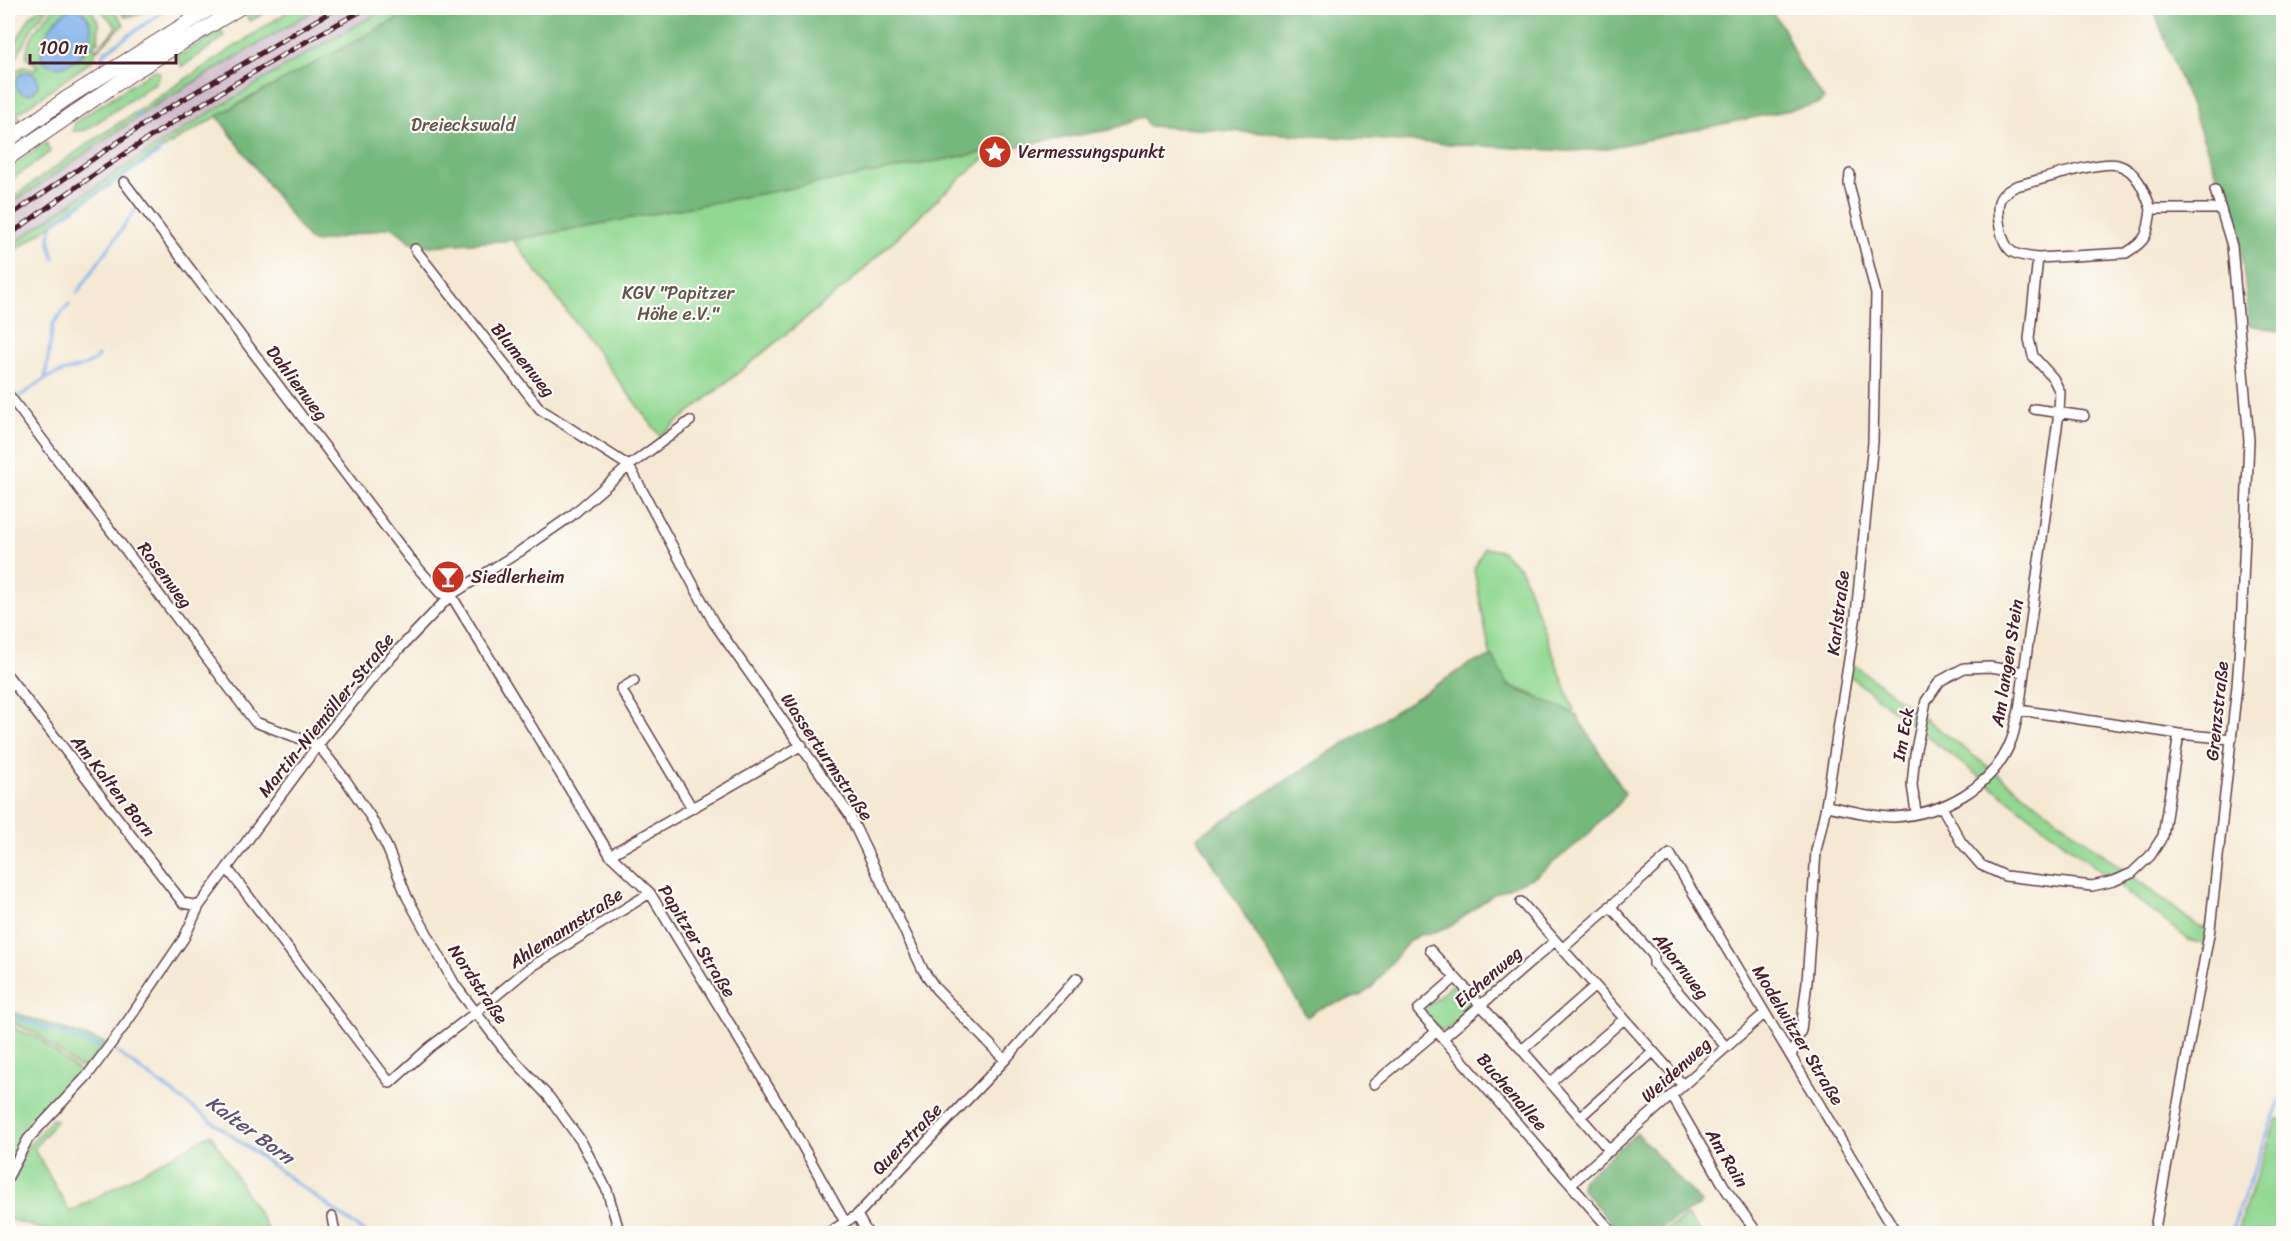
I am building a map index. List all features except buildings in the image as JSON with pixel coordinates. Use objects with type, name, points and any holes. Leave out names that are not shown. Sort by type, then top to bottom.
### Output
[{"type":"main road","points":[[8,140],[67,98],[211,8]]},
{"type":"main road","points":[[8,158],[134,72],[239,8]]},
{"type":"street","points":[[2102,165],[2119,165],[2137,178],[2151,209],[2148,235],[2137,247],[2126,253],[2038,258],[2011,251],[2001,237],[1999,202],[2006,192],[2016,186],[2102,165]]},
{"type":"street","name":"Karlstraße","points":[[1792,1054],[1801,1030],[1807,982],[1816,851],[1826,806],[1856,615],[1873,442],[1876,294],[1849,184],[1850,174]]},
{"type":"street","name":"Dahlienweg","points":[[124,183],[410,559],[440,593],[451,595]]},
{"type":"street","name":"Grenzstraße","points":[[2154,1233],[2210,929],[2232,739],[2241,630],[2249,440],[2232,246],[2215,190]]},
{"type":"street","points":[[2151,209],[2221,209]]},
{"type":"street","name":"Blumenweg","points":[[415,249],[540,409],[628,466]]},
{"type":"street","name":"Am langen Stein","points":[[1826,806],[1893,817],[1942,807],[1971,791],[1996,768],[2011,742],[2019,710],[2059,412],[2060,392],[2053,378],[2033,356],[2029,339],[2038,258]]},
{"type":"street","name":"Rosenweg","points":[[8,394],[255,722],[318,746]]},
{"type":"street","points":[[2034,409],[2084,416]]},
{"type":"street","name":"Martin-Niemöller-Straße","points":[[8,1177],[28,1139],[87,1076],[184,938],[199,906],[318,746],[380,669],[451,595],[571,516],[628,466],[690,421]]},
{"type":"street","name":"Wasserturmstraße","points":[[628,466],[714,623],[849,814],[923,970],[936,989],[1005,1060]]},
{"type":"street","name":"Papitzer Straße","points":[[451,595],[610,855],[650,893],[784,1113],[845,1222]]},
{"type":"street","name":"Im Eck","points":[[1916,812],[1912,785],[1915,754],[1926,701],[1940,681],[1964,668],[1990,667],[2024,672]]},
{"type":"street","name":"Am Kalten Born","points":[[8,676],[183,903],[199,906]]},
{"type":"street","points":[[611,695],[634,681]]},
{"type":"street","points":[[621,689],[692,808]]},
{"type":"street","points":[[2019,710],[2179,734],[2232,739]]},
{"type":"street","points":[[1942,807],[1960,842],[1981,865],[2005,876],[2092,886],[2114,881],[2132,873],[2150,856],[2163,836],[2179,734]]},
{"type":"street","name":"Nordstraße","points":[[318,746],[370,816],[387,847],[407,897],[437,956],[475,1013],[503,1048],[549,1097],[581,1142],[607,1190],[620,1233]]},
{"type":"street","points":[[610,855],[802,746]]},
{"type":"street","name":"Modelwitzer Straße","points":[[1610,906],[1670,854],[1765,1014],[1792,1054],[1897,1233]]},
{"type":"street","name":"Ahlemannstraße","points":[[227,868],[390,1083],[430,1047],[528,969],[650,893]]},
{"type":"street","points":[[1521,902],[1683,1085]]},
{"type":"street","points":[[1563,948],[1610,906]]},
{"type":"street","name":"Ahornweg","points":[[1610,906],[1653,956],[1654,964],[1726,1047]]},
{"type":"street","name":"Eichenweg","points":[[1374,1084],[1481,1005],[1555,941]]},
{"type":"street","points":[[1430,950],[1610,1150]]},
{"type":"street","name":"Querstraße","points":[[826,1233],[857,1215],[1005,1060],[1077,978]]},
{"type":"street","name":"Buchenallee","points":[[1455,978],[1418,1010],[1614,1233]]},
{"type":"street","points":[[1522,1050],[1595,986]]},
{"type":"street","name":"Weidenweg","points":[[1571,1184],[1765,1014]]},
{"type":"street","points":[[1550,1083],[1624,1019]]},
{"type":"street","points":[[1580,1117],[1653,1052]]},
{"type":"street","name":"Am Rain","points":[[1672,1096],[1727,1191],[1758,1233]]},
{"type":"street","points":[[857,1215],[868,1233]]},
{"type":"street","points":[[332,1217],[335,1233]]},
{"type":"shaded area","points":[[318,8],[387,8],[246,88],[132,161],[8,247],[8,206],[154,106]]},
{"type":"green space","points":[[40,8],[49,8],[33,26],[8,73],[8,55],[30,17]]},
{"type":"green space","points":[[55,8],[90,8],[99,23],[98,42],[92,46],[97,49],[116,26],[99,8],[112,8],[124,24],[95,52],[93,60],[17,114],[22,122],[8,132],[7,97],[11,79],[21,68],[28,67],[34,70],[38,66],[27,59],[28,45],[35,31]]},
{"type":"green space","points":[[118,8],[149,8],[138,15],[125,17]]},
{"type":"green space","points":[[257,8],[273,8],[250,21],[245,14]]},
{"type":"green space","points":[[293,8],[318,8],[154,106],[8,206],[8,201],[89,143]]},
{"type":"green space","points":[[387,8],[422,8],[407,13],[248,98],[157,152],[8,255],[8,247],[147,152],[289,64]]},
{"type":"green space","name":"Dreieckswald","points":[[422,8],[1764,8],[1781,25],[1799,63],[1824,99],[1818,104],[1603,149],[1568,151],[1148,126],[1144,117],[1108,130],[1012,147],[1011,139],[1004,134],[1001,151],[995,152],[989,148],[985,152],[513,240],[430,246],[411,242],[392,227],[317,242],[309,240],[217,116],[407,13]]},
{"type":"green space","points":[[2153,8],[2283,8],[2283,332],[2250,325],[2239,237],[2232,205],[2218,177]]},
{"type":"green space","points":[[221,30],[224,37],[182,67],[177,57]]},
{"type":"green space","points":[[154,70],[160,73],[155,83],[86,130],[73,131],[75,122]]},
{"type":"green space","points":[[46,142],[50,152],[8,182],[8,170]]},
{"type":"green space","name":"KGV \"Papitzer Höhe e.V.\"","points":[[985,152],[986,157],[944,193],[848,284],[660,436],[513,240]]},
{"type":"green space","points":[[1484,548],[1501,551],[1521,569],[1574,710],[1565,717],[1538,697],[1495,679],[1474,569]]},
{"type":"green space","points":[[1493,657],[1508,686],[1577,716],[1625,793],[1617,806],[1602,818],[1588,835],[1536,876],[1492,895],[1453,925],[1428,934],[1421,934],[1408,942],[1372,987],[1360,996],[1320,1008],[1307,1017],[1197,837],[1471,663]]},
{"type":"green space","points":[[1849,661],[2199,927],[2210,929],[2207,945],[2189,940],[1847,674]]},
{"type":"green space","points":[[1452,985],[1457,986],[1473,1002],[1472,1008],[1448,1029],[1441,1030],[1425,1013],[1427,1007]]},
{"type":"green space","points":[[8,1011],[105,1043],[86,1068],[77,1066],[37,1034],[8,1021]]},
{"type":"green space","points":[[8,1026],[38,1038],[81,1073],[23,1140],[8,1168]]},
{"type":"green space","points":[[52,1119],[57,1120],[34,1149],[70,1212],[211,1134],[270,1233],[54,1233],[8,1219],[8,1185],[29,1145]]},
{"type":"green space","points":[[2277,1119],[2284,1119],[2279,1233],[2236,1233]]},
{"type":"green space","points":[[1637,1133],[1702,1204],[1665,1225],[1656,1233],[1620,1233],[1581,1188],[1583,1179]]},
{"type":"green space","points":[[1687,1216],[1701,1233],[1661,1233]]},
{"type":"water","points":[[76,8],[87,16],[91,27],[86,50],[67,65],[55,66],[42,61],[41,53],[50,28],[62,15]]},
{"type":"water","points":[[27,72],[35,75],[38,83],[35,91],[27,94],[19,91],[16,83],[19,75]]},
{"type":"waterway","name":"Kalter Born","points":[[103,59],[102,56],[106,51],[168,8]]},
{"type":"waterway","name":"Kalter Born","points":[[137,112],[140,117]]},
{"type":"waterway","points":[[54,258],[50,239],[51,229],[56,220],[159,153],[160,149]]},
{"type":"waterway","name":"Kalter Born","points":[[77,293],[136,209]]},
{"type":"waterway","name":"Kalter Born","points":[[17,398],[45,379],[53,324],[69,304]]},
{"type":"waterway","points":[[45,379],[89,363],[98,356]]},
{"type":"waterway","name":"Kalter Born","points":[[8,1015],[101,1047]]},
{"type":"waterway","name":"Kalter Born","points":[[115,1051],[367,1234]]},
{"type":"waterway","points":[[2230,1234],[2284,1089]]},
{"type":"railway","points":[[8,217],[162,112],[337,8]]},
{"type":"railway","points":[[8,236],[95,174],[183,116],[274,60],[367,8]]},
{"type":"place","name":"Vermessungspunkt","points":[[995,152]]},
{"type":"place","name":"Siedlerheim","points":[[448,577]]}]
